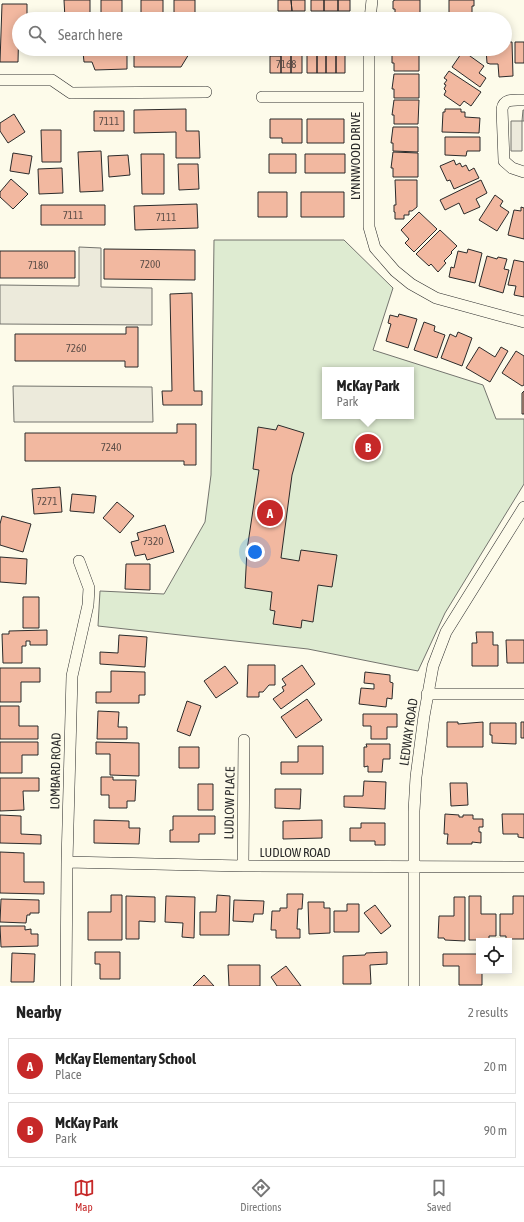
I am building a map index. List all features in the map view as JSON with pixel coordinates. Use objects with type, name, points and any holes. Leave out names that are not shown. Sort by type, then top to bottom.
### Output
[{"type":"street","points":[[371,12],[372,0]]},
{"type":"street","points":[[369,56],[369,97]]},
{"type":"street","points":[[0,80],[52,80],[71,93],[206,92]]},
{"type":"street","name":"LYNNWOOD DRIVE","points":[[262,97],[369,97],[369,227],[375,248],[395,271],[411,284],[436,298],[524,322]]},
{"type":"street","points":[[524,100],[507,101],[502,106],[504,161],[512,168],[524,172]]},
{"type":"street","name":"LEDWAY ROAD","points":[[414,986],[413,867],[416,777],[427,694],[433,666],[446,632],[524,507]]},
{"type":"street","name":"LOMBARD ROAD","points":[[66,986],[67,862],[72,676],[88,605],[89,588],[80,561]]},
{"type":"street","points":[[427,694],[524,694]]},
{"type":"street","name":"LUDLOW PLACE","points":[[243,866],[244,740]]},
{"type":"street","name":"LUDLOW ROAD","points":[[67,862],[243,866],[524,867]]},
{"type":"green space","points":[[214,240],[344,240],[393,288],[373,350],[483,385],[496,419],[524,419],[524,484],[445,613],[418,671],[308,649],[98,626],[100,591],[164,594],[205,522],[211,475]]},
{"type":"shaded area","points":[[523,110],[524,110],[524,121],[522,121]]},
{"type":"shaded area","points":[[511,121],[522,121],[522,151],[511,151]]},
{"type":"shaded area","points":[[79,247],[101,248],[101,287],[152,288],[152,325],[0,324],[0,285],[79,286]]},
{"type":"shaded area","points":[[13,386],[152,387],[153,422],[14,422]]},
{"type":"building","points":[[64,0],[90,0],[90,12],[65,12]]},
{"type":"building","points":[[101,0],[122,0],[122,12],[101,12]]},
{"type":"building","points":[[141,0],[163,0],[163,12],[141,12]]},
{"type":"building","points":[[174,0],[195,0],[195,12],[174,12]]},
{"type":"building","points":[[278,0],[291,0],[292,11],[278,11]]},
{"type":"building","points":[[291,0],[305,0],[305,11],[292,11]]},
{"type":"building","points":[[311,0],[324,0],[324,11],[311,11]]},
{"type":"building","points":[[324,0],[338,0],[338,11],[324,11]]},
{"type":"building","points":[[338,0],[350,0],[350,11],[338,11]]},
{"type":"building","points":[[420,0],[420,12],[395,12],[395,9],[393,9],[393,1]]},
{"type":"building","points":[[449,0],[474,0],[472,12],[449,12]]},
{"type":"building","points":[[2,4],[27,4],[27,12],[12,12],[12,56],[18,56],[18,62],[0,62]]},
{"type":"building","points":[[512,42],[513,76],[499,77],[498,64],[487,63],[486,56],[512,56]]},
{"type":"building","points":[[515,42],[524,42],[524,63],[515,63]]},
{"type":"building","points":[[83,56],[127,56],[127,69],[95,70],[92,62],[84,62]]},
{"type":"building","points":[[134,56],[188,56],[181,67],[134,67]]},
{"type":"building","points":[[270,56],[281,56],[281,73],[270,73]]},
{"type":"building","points":[[281,56],[291,56],[291,73],[281,73]]},
{"type":"building","points":[[291,56],[302,56],[302,73],[291,73]]},
{"type":"building","points":[[307,56],[317,56],[317,73],[307,73]]},
{"type":"building","points":[[317,56],[326,56],[326,73],[317,73]]},
{"type":"building","points":[[326,56],[336,56],[336,73],[326,73]]},
{"type":"building","points":[[336,56],[345,56],[345,73],[336,73]]},
{"type":"building","points":[[392,56],[419,56],[419,71],[394,71],[394,63],[392,63]]},
{"type":"building","points":[[460,56],[470,56],[484,66],[479,73],[486,78],[480,87],[452,67]]},
{"type":"building","points":[[449,71],[481,92],[471,106],[464,101],[460,106],[444,95],[446,85],[444,84],[447,80],[444,78]]},
{"type":"building","points":[[394,74],[419,74],[419,98],[394,98],[394,89],[392,89]]},
{"type":"building","points":[[394,100],[419,100],[418,124],[394,124],[394,115],[392,115]]},
{"type":"building","points":[[186,109],[186,131],[199,131],[200,158],[176,158],[176,132],[134,133],[134,110]]},
{"type":"building","points":[[445,109],[461,109],[461,112],[465,112],[465,117],[480,118],[479,133],[442,132],[443,112],[445,112]]},
{"type":"building","points":[[94,111],[124,111],[124,131],[94,131]]},
{"type":"building","points":[[14,114],[25,132],[8,143],[0,131],[0,123]]},
{"type":"building","points":[[270,119],[302,119],[302,143],[282,143],[282,138],[270,138]]},
{"type":"building","points":[[307,119],[344,119],[344,143],[307,143]]},
{"type":"building","points":[[393,127],[418,127],[418,152],[393,151],[393,143],[391,143]]},
{"type":"building","points":[[41,130],[61,130],[61,162],[42,162]]},
{"type":"building","points":[[445,137],[480,137],[480,151],[467,151],[466,156],[445,155]]},
{"type":"building","points":[[101,151],[103,191],[80,192],[78,152]]},
{"type":"building","points":[[393,152],[418,153],[418,177],[393,177],[393,168],[391,168]]},
{"type":"building","points":[[13,153],[32,156],[29,174],[10,171]]},
{"type":"building","points":[[141,154],[164,154],[164,194],[142,194]]},
{"type":"building","points":[[269,154],[296,154],[296,173],[269,173]]},
{"type":"building","points":[[305,154],[345,154],[345,173],[305,173]]},
{"type":"building","points":[[128,155],[130,175],[109,177],[108,156]]},
{"type":"building","points":[[454,160],[456,165],[460,163],[462,167],[466,165],[469,171],[474,168],[479,178],[454,189],[450,180],[447,181],[440,166]]},
{"type":"building","points":[[178,164],[198,164],[199,189],[179,190]]},
{"type":"building","points":[[62,168],[63,193],[39,194],[38,169]]},
{"type":"building","points":[[11,179],[28,194],[13,209],[0,197],[0,192]]},
{"type":"building","points":[[395,180],[417,180],[417,207],[412,211],[409,211],[409,215],[404,215],[404,219],[395,219]]},
{"type":"building","points":[[481,180],[487,193],[476,199],[480,207],[464,214],[459,203],[445,210],[440,200]]},
{"type":"building","points":[[258,192],[287,192],[287,217],[258,217]]},
{"type":"building","points":[[301,192],[344,192],[344,217],[301,217]]},
{"type":"building","points":[[495,195],[503,201],[500,206],[509,212],[497,231],[479,220]]},
{"type":"building","points":[[197,204],[198,228],[135,230],[134,206]]},
{"type":"building","points":[[41,205],[105,205],[105,225],[41,225]]},
{"type":"building","points":[[521,207],[524,208],[524,239],[508,235],[514,210],[521,211]]},
{"type":"building","points":[[419,212],[437,229],[414,252],[405,243],[409,239],[401,230]]},
{"type":"building","points":[[440,230],[457,246],[444,261],[446,263],[438,272],[431,264],[429,266],[416,254]]},
{"type":"building","points":[[104,249],[195,250],[195,280],[104,279]]},
{"type":"building","points":[[468,249],[482,253],[475,283],[449,277],[451,267],[454,268],[458,251],[467,253]]},
{"type":"building","points":[[0,251],[75,251],[75,278],[0,278]]},
{"type":"building","points":[[487,256],[497,259],[498,257],[507,259],[504,269],[509,270],[503,293],[479,286]]},
{"type":"building","points":[[514,260],[524,262],[524,297],[514,295],[516,286],[508,285]]},
{"type":"building","points":[[192,293],[194,391],[202,391],[202,405],[163,405],[162,391],[172,391],[170,294]]},
{"type":"building","points":[[399,314],[417,319],[408,348],[386,341],[391,324],[388,323],[390,315],[398,317]]},
{"type":"building","points":[[424,322],[435,326],[434,331],[445,335],[437,358],[414,350]]},
{"type":"building","points":[[126,327],[138,327],[138,367],[125,367],[125,361],[15,361],[15,334],[126,334]]},
{"type":"building","points":[[458,332],[472,338],[462,366],[441,358],[450,334],[456,337]]},
{"type":"building","points":[[479,347],[495,357],[501,347],[508,351],[490,382],[466,368]]},
{"type":"building","points":[[516,351],[524,356],[524,385],[522,386],[502,373]]},
{"type":"building","points":[[524,391],[524,414],[522,414],[522,393]]},
{"type":"building","points":[[177,424],[196,424],[196,465],[184,465],[184,461],[25,461],[25,433],[177,433]]},
{"type":"building","points":[[278,425],[304,433],[292,475],[281,558],[299,561],[301,550],[337,555],[332,587],[318,585],[313,622],[302,620],[301,628],[273,624],[275,611],[270,610],[272,592],[245,588],[247,550],[259,470],[253,469],[258,427],[276,430]]},
{"type":"building","points":[[60,487],[62,512],[34,514],[32,489]]},
{"type":"building","points":[[72,494],[96,496],[94,513],[70,511]]},
{"type":"building","points":[[117,502],[134,516],[120,533],[103,518]]},
{"type":"building","points":[[2,516],[31,524],[23,552],[0,545],[0,524]]},
{"type":"building","points":[[165,525],[174,552],[147,560],[145,554],[135,556],[131,542],[139,540],[137,533]]},
{"type":"building","points":[[0,557],[27,559],[26,584],[0,582]]},
{"type":"building","points":[[126,564],[150,564],[150,590],[125,589]]},
{"type":"building","points":[[23,597],[39,597],[39,628],[23,628]]},
{"type":"building","points":[[47,630],[47,645],[30,645],[30,641],[26,641],[26,646],[22,646],[22,663],[3,663],[2,634],[9,634],[9,631]]},
{"type":"building","points":[[476,632],[493,632],[493,645],[498,645],[498,666],[472,666],[472,643],[477,643]]},
{"type":"building","points":[[119,635],[147,637],[145,667],[100,664],[100,652],[118,653]]},
{"type":"building","points":[[506,640],[524,640],[524,663],[507,663]]},
{"type":"building","points":[[248,665],[275,665],[275,685],[269,685],[263,692],[259,692],[259,697],[247,697]]},
{"type":"building","points":[[302,665],[315,684],[281,709],[273,699],[284,691],[282,687],[286,685],[282,679]]},
{"type":"building","points":[[225,666],[238,683],[216,698],[204,681]]},
{"type":"building","points":[[0,668],[40,668],[40,682],[21,682],[21,702],[0,702]]},
{"type":"building","points":[[111,671],[145,672],[145,695],[139,695],[139,703],[96,703],[96,692],[111,692]]},
{"type":"building","points":[[365,672],[390,675],[390,682],[393,683],[392,699],[387,698],[386,707],[359,704],[361,688],[374,689],[374,684],[364,683]]},
{"type":"building","points":[[307,699],[322,720],[296,738],[281,717]]},
{"type":"building","points":[[187,701],[201,706],[190,736],[177,731]]},
{"type":"building","points":[[0,706],[19,706],[19,726],[38,726],[38,739],[0,739]]},
{"type":"building","points":[[98,711],[119,712],[118,727],[127,727],[127,739],[97,739]]},
{"type":"building","points":[[363,714],[397,714],[397,727],[387,727],[387,739],[371,739],[371,726],[363,726]]},
{"type":"building","points":[[447,722],[458,722],[458,724],[483,722],[483,747],[447,747]]},
{"type":"building","points":[[521,722],[524,722],[524,738],[521,738]]},
{"type":"building","points":[[490,723],[516,723],[516,744],[492,743]]},
{"type":"building","points":[[0,742],[38,742],[38,755],[22,755],[22,773],[0,773]]},
{"type":"building","points":[[96,742],[139,743],[139,776],[110,775],[110,754],[96,754]]},
{"type":"building","points":[[366,744],[390,744],[390,759],[383,759],[382,772],[368,772],[368,766],[364,767],[364,747],[367,747]]},
{"type":"building","points":[[298,746],[323,746],[323,774],[281,774],[281,762],[298,762]]},
{"type":"building","points":[[179,747],[199,747],[199,768],[179,768]]},
{"type":"building","points":[[101,777],[113,777],[113,780],[136,780],[135,801],[127,801],[127,808],[109,808],[109,795],[101,795]]},
{"type":"building","points":[[0,778],[39,778],[39,791],[23,791],[24,810],[0,811]]},
{"type":"building","points":[[364,781],[386,782],[385,809],[344,807],[344,796],[363,796]]},
{"type":"building","points":[[450,783],[467,783],[468,805],[451,806]]},
{"type":"building","points":[[198,784],[213,784],[213,810],[198,810]]},
{"type":"building","points":[[275,789],[301,789],[300,809],[275,808]]},
{"type":"building","points":[[445,814],[459,815],[459,817],[463,817],[463,815],[473,815],[473,819],[483,819],[483,827],[479,827],[479,832],[481,832],[481,843],[472,842],[472,844],[447,844],[448,834],[444,834]]},
{"type":"building","points":[[502,814],[524,814],[524,838],[518,837],[518,834],[503,834]]},
{"type":"building","points":[[0,815],[21,816],[21,834],[41,835],[41,844],[0,843]]},
{"type":"building","points":[[173,816],[215,816],[215,834],[199,834],[199,842],[170,842],[170,830],[173,830]]},
{"type":"building","points":[[94,820],[129,821],[129,828],[140,828],[139,844],[94,843]]},
{"type":"building","points":[[322,820],[322,838],[283,839],[283,821]]},
{"type":"building","points":[[361,823],[385,823],[385,845],[375,845],[375,841],[350,841],[350,828],[361,828]]},
{"type":"building","points":[[0,852],[24,853],[24,882],[44,882],[44,894],[0,893]]},
{"type":"building","points":[[287,894],[303,894],[302,909],[298,909],[297,929],[300,929],[300,938],[276,938],[276,930],[271,930],[272,911],[280,911],[280,908],[287,908]]},
{"type":"building","points":[[111,895],[122,895],[122,940],[88,940],[88,912],[111,912]]},
{"type":"building","points":[[217,895],[230,896],[229,935],[200,935],[200,912],[216,912]]},
{"type":"building","points":[[126,896],[155,897],[155,922],[139,921],[139,939],[126,939]]},
{"type":"building","points":[[166,896],[195,897],[194,938],[182,937],[183,923],[165,922]]},
{"type":"building","points":[[469,896],[481,896],[481,914],[496,914],[496,936],[469,940]]},
{"type":"building","points":[[513,896],[524,896],[524,939],[512,939],[506,938],[506,936],[500,936],[500,914],[513,914]]},
{"type":"building","points":[[454,897],[465,897],[465,941],[445,940],[444,938],[438,938],[439,916],[454,916]]},
{"type":"building","points":[[1,899],[39,900],[39,913],[30,913],[30,915],[27,915],[26,923],[0,922]]},
{"type":"building","points":[[234,900],[264,901],[263,914],[254,914],[253,922],[233,921]]},
{"type":"building","points":[[308,902],[324,902],[324,908],[330,908],[330,933],[309,934]]},
{"type":"building","points":[[347,904],[359,904],[359,932],[334,932],[334,911],[347,911]]},
{"type":"building","points":[[375,905],[391,926],[381,934],[364,913]]},
{"type":"building","points":[[0,926],[25,926],[25,930],[31,929],[31,934],[38,934],[38,946],[1,947]]},
{"type":"building","points":[[95,952],[120,952],[120,979],[100,979],[100,964],[95,964]]},
{"type":"building","points":[[387,952],[387,964],[370,965],[371,984],[343,984],[343,956]]},
{"type":"building","points":[[12,953],[35,954],[34,982],[11,982]]},
{"type":"building","points":[[443,954],[476,954],[476,974],[482,974],[482,985],[459,985],[459,966],[443,966]]},
{"type":"building","points":[[228,965],[260,965],[260,986],[229,986]]},
{"type":"building","points":[[286,966],[301,986],[277,986],[271,977]]},
{"type":"building","points":[[204,975],[214,986],[193,986]]},
{"type":"place","name":"McKay Park","points":[[368,447]]},
{"type":"place","name":"McKay Elementary School","points":[[270,513]]}]
